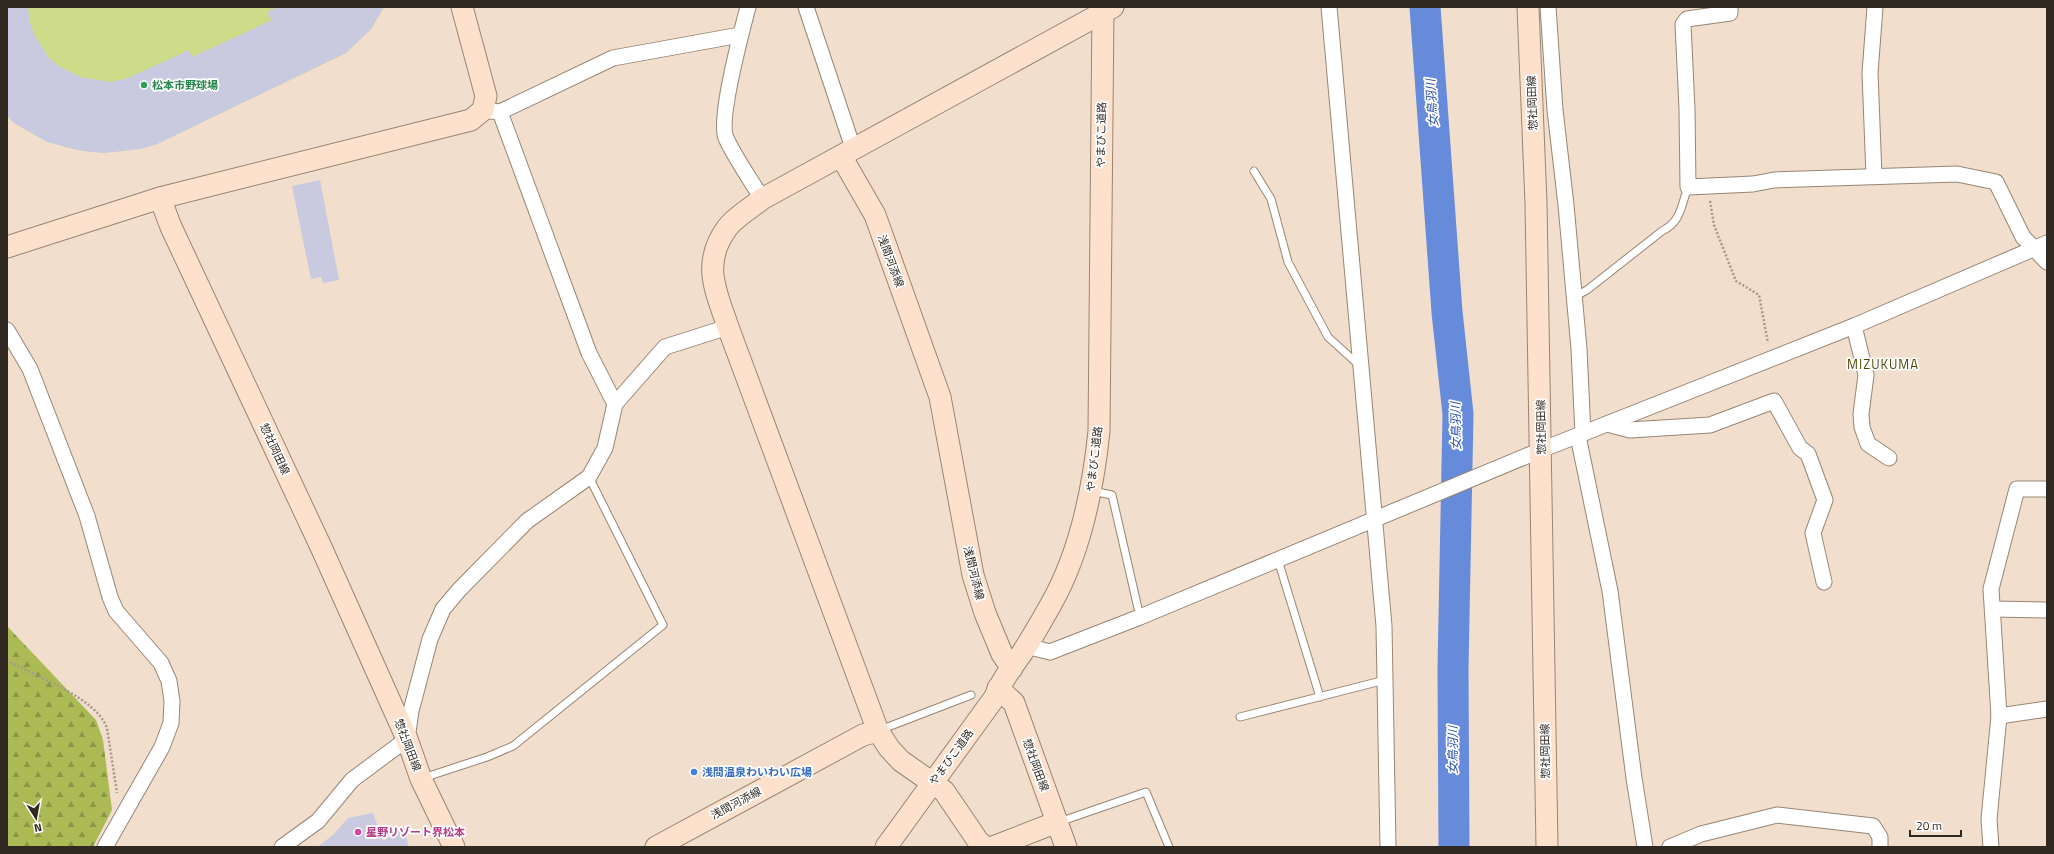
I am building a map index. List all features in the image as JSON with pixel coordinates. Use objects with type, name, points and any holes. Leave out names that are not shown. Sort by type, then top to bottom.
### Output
[{"type":"main road","points":[[7,247],[160,198],[471,120],[491,111],[462,7]]},
{"type":"main road","name":"惣社岡田線","points":[[1528,7],[1536,204],[1547,847]]},
{"type":"main road","points":[[985,847],[978,841],[944,791],[901,761],[889,748],[878,731],[728,327],[712,281],[712,264],[717,248],[728,228],[762,199],[1106,9]]},
{"type":"main road","name":"やまびこ道路","points":[[886,847],[995,697],[998,688],[1026,646],[1051,604],[1071,561],[1090,490],[1099,431],[1106,9]]},
{"type":"main road","name":"浅間河添線","points":[[847,152],[875,215],[940,398],[973,575],[988,620],[1002,654],[1012,668]]},
{"type":"main road","name":"惣社岡田線","points":[[160,198],[172,227],[321,547],[407,739],[421,779],[454,847]]},
{"type":"main road","name":"惣社岡田線","points":[[998,688],[1014,703],[1066,847]]},
{"type":"main road","name":"浅間河添線","points":[[656,847],[857,738],[878,731]]},
{"type":"main road","points":[[992,847],[1057,822]]},
{"type":"street","points":[[748,7],[740,35],[726,106],[726,137],[762,199]]},
{"type":"street","points":[[806,7],[847,152]]},
{"type":"street","points":[[1329,7],[1362,368],[1380,518],[1384,626],[1388,847]]},
{"type":"street","points":[[1548,7],[1554,110],[1566,204],[1579,349],[1580,435],[1610,591],[1634,778],[1645,847]]},
{"type":"street","points":[[1730,7],[1730,13],[1687,19],[1683,24],[1687,109],[1688,187],[1753,184],[1774,180],[1957,174],[1996,182],[2023,237],[2040,246],[2047,262]]},
{"type":"street","points":[[1874,176],[1870,73],[1875,7]]},
{"type":"street","points":[[615,404],[589,353],[491,111],[612,58],[740,35]]},
{"type":"street","points":[[1026,646],[1050,652],[1140,617],[1541,450],[1854,326],[2040,246]]},
{"type":"street","points":[[1854,326],[1866,375],[1861,414],[1862,427],[1868,444],[1889,458]]},
{"type":"street","points":[[282,847],[318,821],[352,780],[407,739],[411,711],[430,639],[443,609],[459,590],[527,521],[589,477],[605,448],[615,404],[665,347],[728,327]]},
{"type":"street","points":[[7,330],[30,369],[87,516],[110,597],[116,611],[161,663],[169,681],[172,701],[171,723],[162,747],[105,847]]},
{"type":"street","points":[[1606,424],[1630,430],[1710,426],[1774,401],[1800,448],[1808,454],[1825,500],[1813,533],[1824,582]]},
{"type":"street","points":[[1991,847],[1988,819],[1999,716],[1991,589],[2017,489],[2047,489]]},
{"type":"street","points":[[1993,609],[2047,610]]},
{"type":"street","points":[[1999,716],[2047,709]]},
{"type":"street","points":[[1670,847],[1701,834],[1776,815],[1873,826],[1880,837],[1880,847]]},
{"type":"lane","points":[[1254,172],[1271,199],[1288,262],[1328,337],[1362,368]]},
{"type":"lane","points":[[1574,297],[1587,290],[1662,231],[1670,227],[1678,219],[1688,187]]},
{"type":"lane","points":[[421,779],[487,757],[513,746],[663,625],[589,477]]},
{"type":"lane","points":[[1090,490],[1112,495],[1140,617]]},
{"type":"lane","points":[[1278,560],[1320,697]]},
{"type":"lane","points":[[1240,717],[1385,680]]},
{"type":"lane","name":"浅間河添線","points":[[878,731],[971,694]]},
{"type":"lane","points":[[1057,822],[1146,792],[1169,847]]},
{"type":"path","points":[[1709,186],[1714,226],[1736,282],[1759,295],[1771,359]]},
{"type":"path","points":[[7,660],[74,694],[104,719],[107,728],[119,802],[125,812]]},
{"type":"green space","name":"松本市野球場","points":[[7,7],[384,7],[371,29],[346,53],[157,144],[125,151],[93,152],[78,150],[47,141],[16,124],[7,116]]},
{"type":"green space","points":[[7,626],[96,720],[103,740],[112,810],[93,847],[7,847]]},
{"type":"building","name":"松本市野球場","points":[[7,7],[28,7],[30,23],[35,36],[48,57],[57,65],[80,77],[111,82],[128,78],[189,50],[192,57],[272,20],[267,12],[278,7],[384,7],[371,29],[346,53],[157,144],[141,149],[104,153],[82,151],[47,142],[14,123],[7,116]]},
{"type":"building","points":[[320,180],[339,280],[323,283],[321,277],[311,279],[292,186]]},
{"type":"building","name":"星野リゾート界松本","points":[[373,813],[383,841],[404,829],[409,847],[317,847],[333,835],[348,818]]},
{"type":"waterway","name":"女鳥羽川","points":[[1425,7],[1447,312],[1458,414],[1453,669],[1454,847]]},
{"type":"place","name":"松本市野球場","points":[[144,85]]},
{"type":"place","name":"浅間温泉わいわい広場","points":[[694,772]]},
{"type":"place","name":"星野リゾート界松本","points":[[358,832]]},
{"type":"district","name":"MIZUKUMA","points":[[1883,364]]}]
